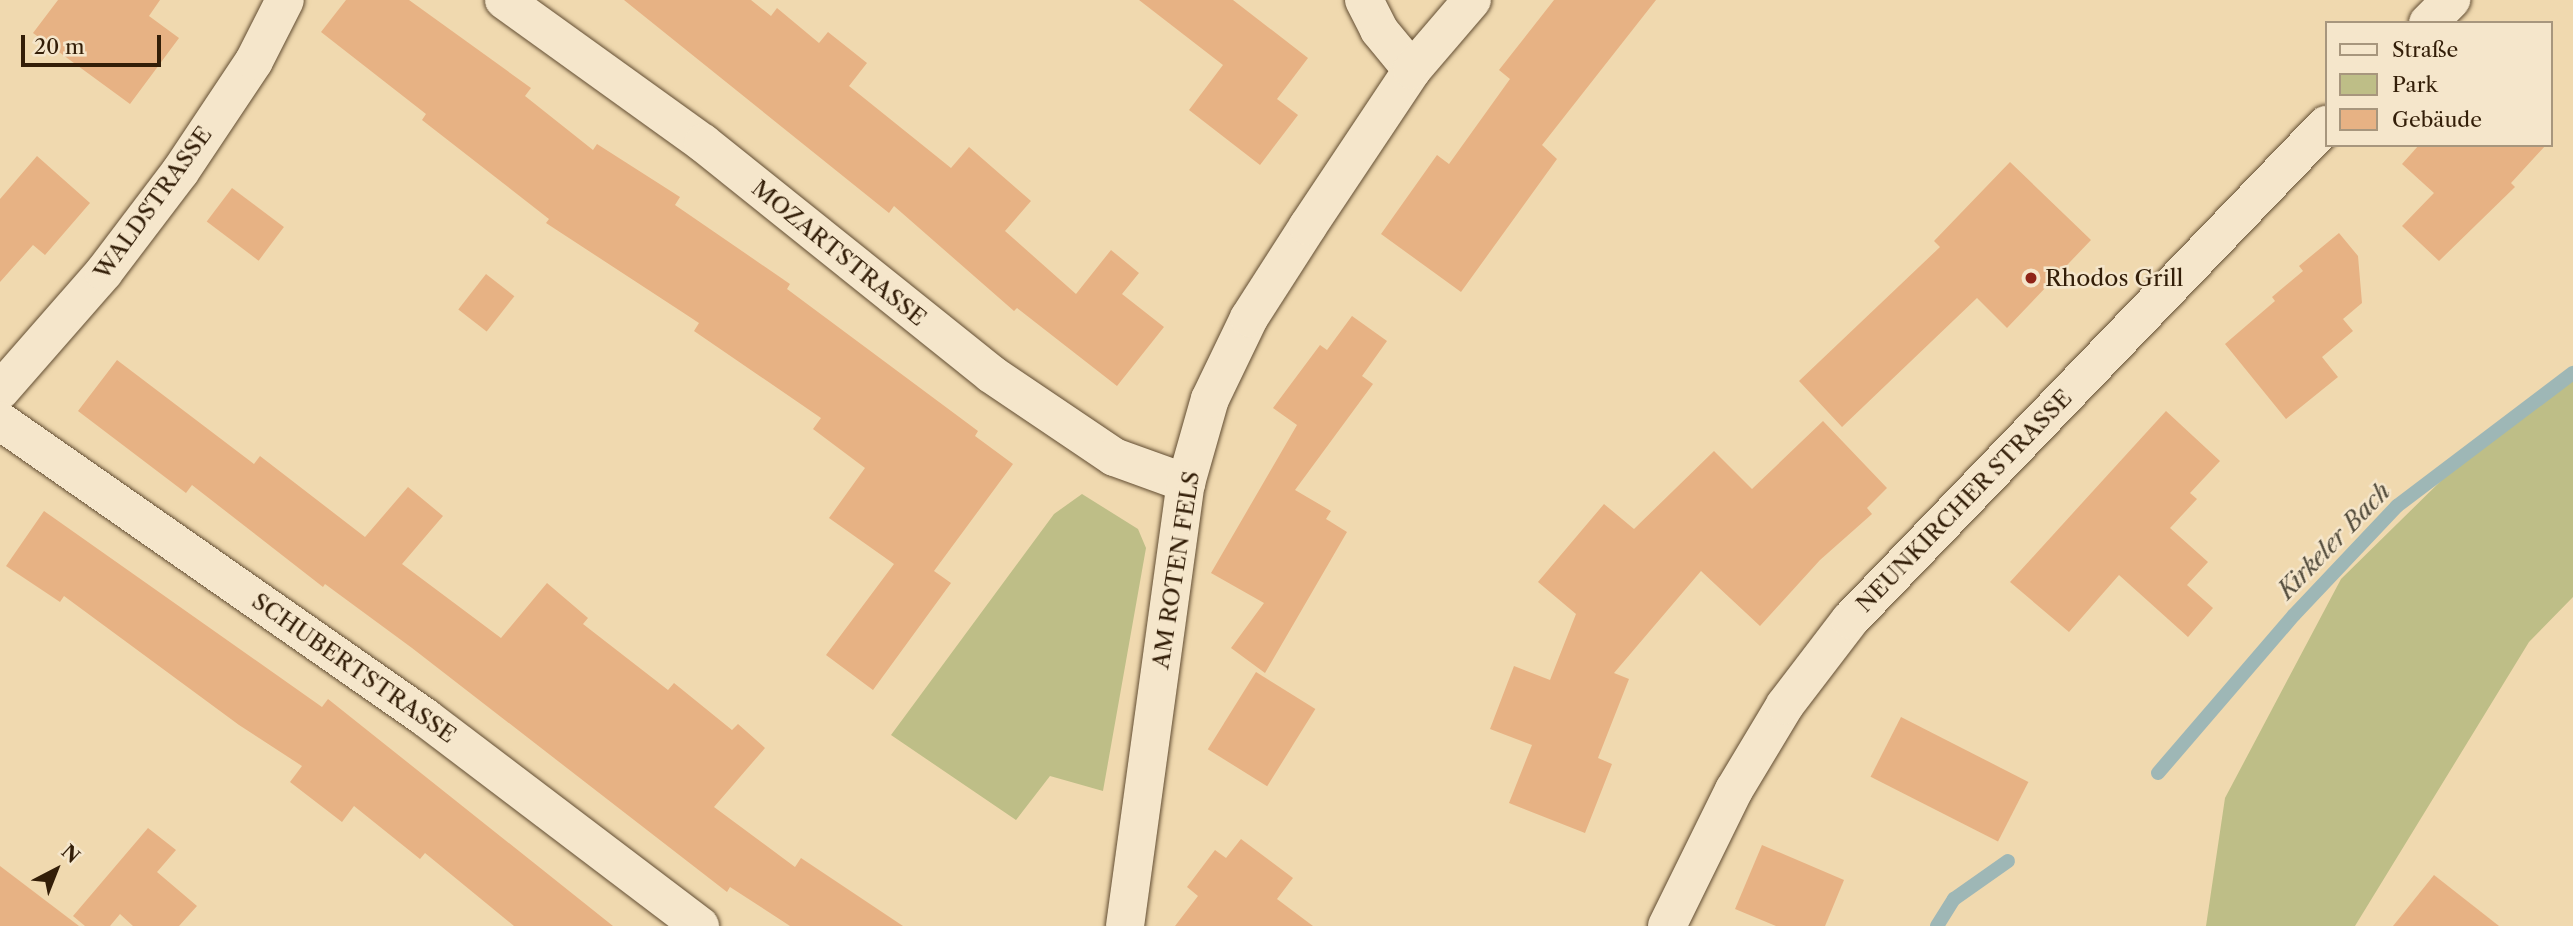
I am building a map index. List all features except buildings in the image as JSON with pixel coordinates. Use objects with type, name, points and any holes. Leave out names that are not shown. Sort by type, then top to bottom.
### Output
[{"type":"street","name":"WALDSTRASSE","points":[[0,391],[104,272],[180,172],[254,61],[285,0]]},
{"type":"street","name":"MOZARTSTRASSE","points":[[504,0],[703,143],[991,374],[1114,457],[1186,483]]},
{"type":"street","points":[[1364,0],[1379,30],[1412,70]]},
{"type":"street","name":"AM ROTEN FELS","points":[[1125,926],[1186,483],[1210,399],[1249,318],[1412,70],[1472,0]]},
{"type":"street","points":[[2430,21],[2451,0]]},
{"type":"street","name":"NEUNKIRCHER STRASSE","points":[[1667,926],[1686,880],[1778,715],[1850,620],[2324,127]]},
{"type":"street","name":"SCHUBERTSTRASSE","points":[[0,421],[426,718],[700,926]]},
{"type":"green space","points":[[2573,369],[2573,597],[2529,642],[2355,926],[2206,926],[2225,798],[2341,579],[2509,414]]},
{"type":"green space","points":[[1082,494],[1138,529],[1146,548],[1103,791],[1050,776],[1016,820],[891,735],[1054,514]]},
{"type":"waterway","name":"Kirkeler Bach","points":[[2158,773],[2294,615],[2397,506],[2573,373]]},
{"type":"waterway","name":"Kirkeler Bach","points":[[1937,926],[1954,899],[2008,861]]},
{"type":"place","name":"Rhodos Grill","points":[[2031,278]]}]
